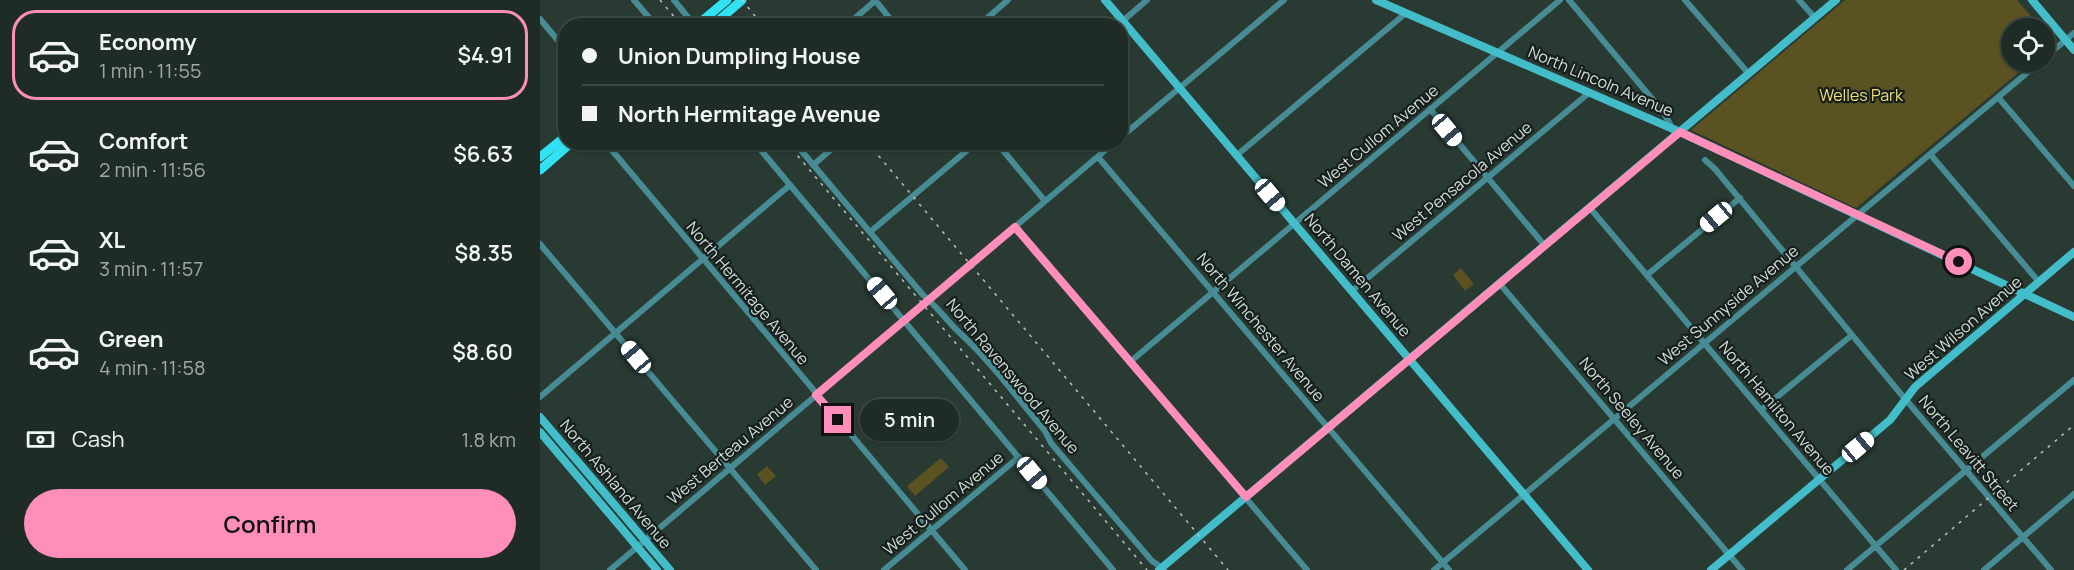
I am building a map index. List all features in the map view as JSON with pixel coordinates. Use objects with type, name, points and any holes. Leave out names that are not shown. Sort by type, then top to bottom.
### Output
[{"type":"main road","points":[[706,18],[727,0]]},
{"type":"main road","points":[[721,18],[742,0]]},
{"type":"main road","name":"North Damen Avenue","points":[[1105,0],[1117,18]]},
{"type":"main road","name":"North Lincoln Avenue","points":[[1376,0],[1676,130],[2074,317]]},
{"type":"main road","points":[[1162,569],[1590,208],[1676,130],[1749,74],[1836,0]]},
{"type":"main road","points":[[2032,0],[2074,50]]},
{"type":"main road","name":"North Damen Avenue","points":[[1128,32],[1180,88],[1588,570]]},
{"type":"main road","points":[[541,153],[558,141]]},
{"type":"main road","points":[[540,170],[563,150]]},
{"type":"main road","name":"West Wilson Avenue","points":[[1711,570],[1890,420],[1914,387],[2074,252]]},
{"type":"main road","name":"North Ashland Avenue","points":[[540,417],[641,544],[657,570]]},
{"type":"main road","name":"North Ashland Avenue","points":[[540,432],[641,544],[670,570]]},
{"type":"street","points":[[634,0],[649,18]]},
{"type":"street","points":[[674,0],[689,18]]},
{"type":"street","points":[[855,18],[875,0],[890,18]]},
{"type":"street","points":[[987,18],[1008,0]]},
{"type":"street","points":[[1126,18],[1147,0]]},
{"type":"street","points":[[1128,131],[1284,0]]},
{"type":"street","name":"West Cullom Avenue","points":[[1130,362],[1560,0]]},
{"type":"street","points":[[1569,0],[1676,130]]},
{"type":"street","points":[[1685,0],[1749,74]]},
{"type":"street","points":[[1799,0],[1815,18]]},
{"type":"street","points":[[1237,155],[1406,13]]},
{"type":"street","points":[[540,19],[558,40]]},
{"type":"street","points":[[2055,49],[2074,33]]},
{"type":"street","name":"West Sunnyside Avenue","points":[[1434,570],[2028,72]]},
{"type":"street","name":"West Pensacola Avenue","points":[[1352,291],[1590,92]]},
{"type":"street","points":[[1998,96],[2074,186]]},
{"type":"street","points":[[1430,110],[1545,246]]},
{"type":"street","name":"North Hermitage Avenue","points":[[612,150],[965,570]]},
{"type":"street","points":[[761,150],[1113,570]]},
{"type":"street","name":"North Ravenswood Avenue","points":[[801,150],[929,300],[976,349],[1045,431],[1052,443],[1152,561],[1162,569]]},
{"type":"street","points":[[813,165],[831,150]]},
{"type":"street","points":[[870,232],[967,150]]},
{"type":"street","points":[[1003,150],[1045,201]]},
{"type":"street","name":"West Berteau Avenue","points":[[610,570],[1106,150]]},
{"type":"street","points":[[1930,154],[2039,282]]},
{"type":"street","name":"North Winchester Avenue","points":[[1098,157],[1449,570]]},
{"type":"street","name":"North Leavitt Street","points":[[1705,160],[1740,198],[1905,400],[2051,570]]},
{"type":"street","points":[[540,397],[790,185]]},
{"type":"street","points":[[1647,275],[1740,198]]},
{"type":"street","name":"North Hamilton Avenue","points":[[1590,208],[1896,570]]},
{"type":"street","points":[[1015,227],[1307,570]]},
{"type":"street","points":[[540,244],[816,570]]},
{"type":"street","name":"North Seeley Avenue","points":[[1500,284],[1742,570]]},
{"type":"street","points":[[1761,410],[1851,335]]},
{"type":"street","points":[[1847,570],[2074,380]]},
{"type":"street","name":"West Cullom Avenue","points":[[884,570],[1019,457]]},
{"type":"street","points":[[1984,570],[2074,494]]},
{"type":"green space","name":"Welles Park","points":[[1845,0],[2017,0],[2032,18],[2001,18],[2001,72],[2019,72],[1856,208],[1691,130]]},
{"type":"green space","points":[[1461,268],[1474,284],[1465,291],[1453,275]]},
{"type":"green space","points":[[941,458],[949,467],[915,496],[907,486]]},
{"type":"green space","points":[[767,466],[776,476],[765,485],[757,474]]},
{"type":"railway","points":[[660,0],[675,18]]},
{"type":"railway","points":[[742,0],[757,18]]},
{"type":"railway","points":[[793,150],[1147,570]]},
{"type":"railway","points":[[874,150],[1228,570]]},
{"type":"railway","points":[[1904,570],[2074,425]]},
{"type":"route","points":[[838,420],[816,395],[1015,227],[1246,497],[1680,132],[1959,262]]}]
